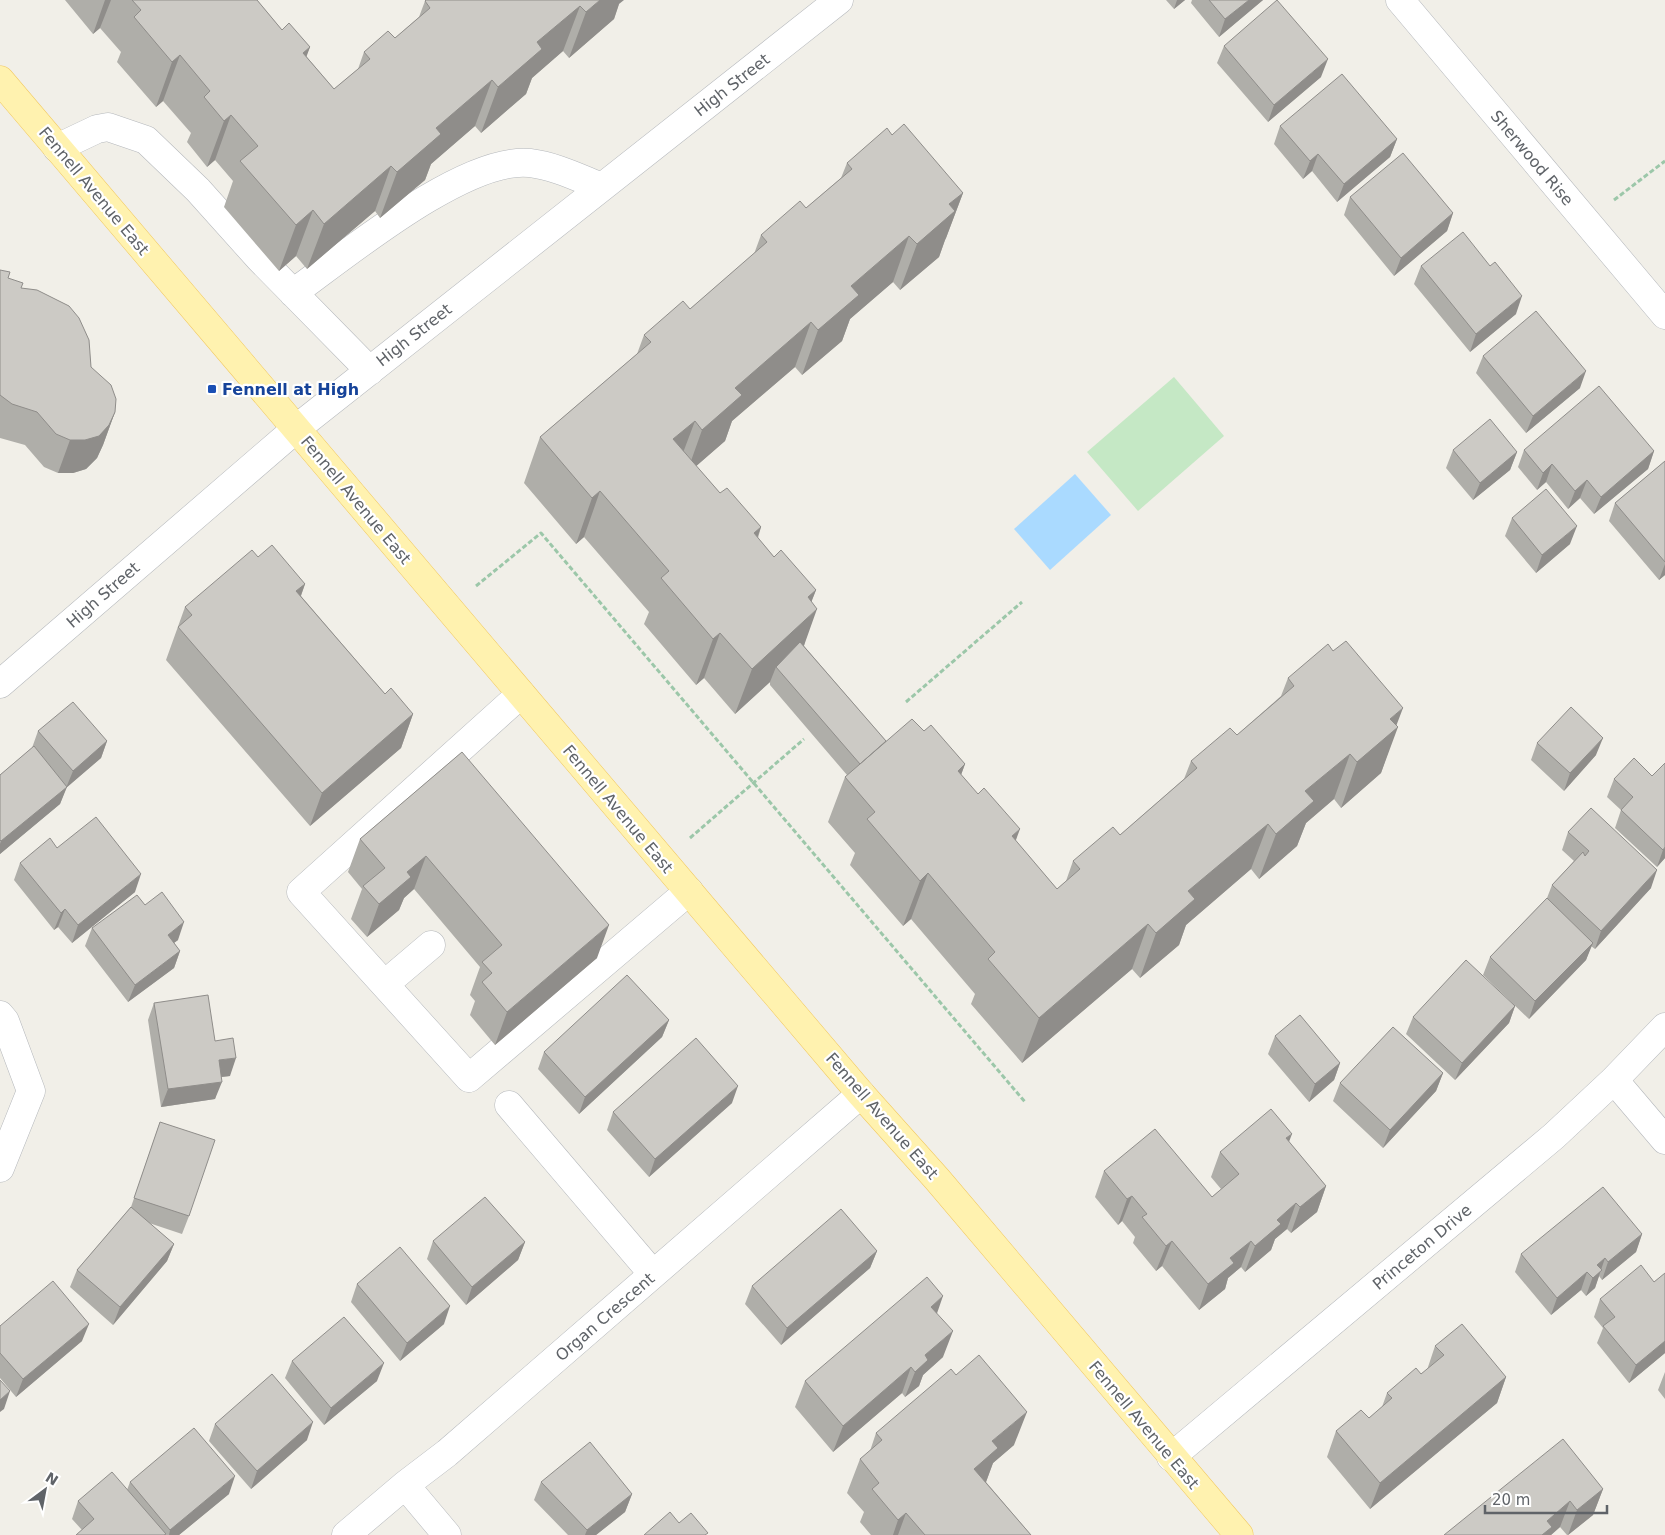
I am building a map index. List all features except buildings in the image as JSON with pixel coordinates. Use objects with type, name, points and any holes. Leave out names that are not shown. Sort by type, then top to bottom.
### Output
[{"type":"main road","name":"Fennell Avenue East","points":[[0,80],[448,609],[861,1094],[937,1179],[1239,1535]]},
{"type":"street","name":"High Street","points":[[0,684],[296,428],[839,0]]},
{"type":"street","name":"Sherwood Rise","points":[[1400,0],[1665,315]]},
{"type":"street","points":[[57,148],[97,129],[108,126],[146,140],[198,190],[294,293],[370,370]]},
{"type":"street","points":[[294,293],[444,188],[487,169],[528,163],[555,169],[602,187]]},
{"type":"street","points":[[521,694],[302,892],[469,1078],[689,891]]},
{"type":"street","points":[[384,984],[431,945]]},
{"type":"street","points":[[0,1015],[5,1021],[31,1091],[0,1168]]},
{"type":"street","name":"Princeton Drive","points":[[1171,1457],[1534,1153],[1614,1080],[1665,1027]]},
{"type":"street","points":[[1614,1080],[1665,1140]]},
{"type":"street","name":"Organ Crescent","points":[[346,1535],[405,1484],[447,1453],[861,1094]]},
{"type":"street","points":[[509,1105],[653,1274]]},
{"type":"street","points":[[405,1484],[448,1535]]},
{"type":"path","points":[[1586,222],[1665,161]]},
{"type":"path","points":[[448,609],[540,533],[1025,1102]]},
{"type":"path","points":[[906,702],[1022,602]]},
{"type":"path","points":[[663,861],[804,739]]},
{"type":"green space","points":[[1174,377],[1224,436],[1138,511],[1087,452]]},
{"type":"water","points":[[1075,474],[1111,515],[1050,570],[1014,529]]},
{"type":"place","name":"Fennell at High","points":[[212,389]]}]
